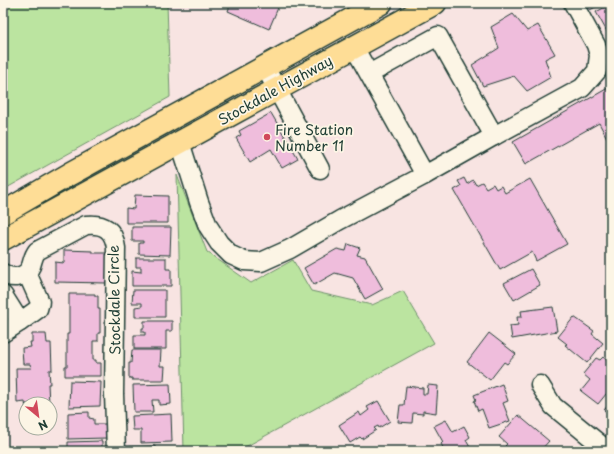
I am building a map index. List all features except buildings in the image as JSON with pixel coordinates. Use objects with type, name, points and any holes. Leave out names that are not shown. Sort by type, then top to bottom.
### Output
[{"type":"main road","name":"Stockdale Highway","points":[[3,213],[70,174],[382,3]]},
{"type":"main road","name":"Stockdale Highway","points":[[3,239],[435,3]]},
{"type":"main road","name":"Stockdale Highway","points":[[116,177],[128,160],[143,148],[143,134]]},
{"type":"street","points":[[180,142],[208,226],[219,243],[231,255],[244,261],[261,262],[290,249],[340,220],[582,88],[597,71],[599,55],[596,45],[573,3]]},
{"type":"street","points":[[369,74],[438,36],[494,136]]},
{"type":"street","points":[[354,47],[425,175]]},
{"type":"street","points":[[265,67],[320,168]]},
{"type":"street","name":"Stockdale Circle","points":[[27,273],[31,267],[33,255],[37,251],[86,225],[95,224],[104,226],[115,240],[114,394],[116,451]]},
{"type":"street","points":[[3,273],[7,276],[15,278],[27,273],[40,302],[38,309],[3,333]]},
{"type":"street","points":[[3,295],[20,322]]},
{"type":"street","points":[[540,384],[553,406],[608,451]]},
{"type":"green space","points":[[3,3],[167,3],[170,97],[3,190]]},
{"type":"green space","points":[[177,175],[207,252],[251,283],[293,260],[311,291],[372,305],[403,291],[434,343],[238,451],[184,451]]},
{"type":"place","name":"Fire Station Number 11","points":[[267,137]]}]
